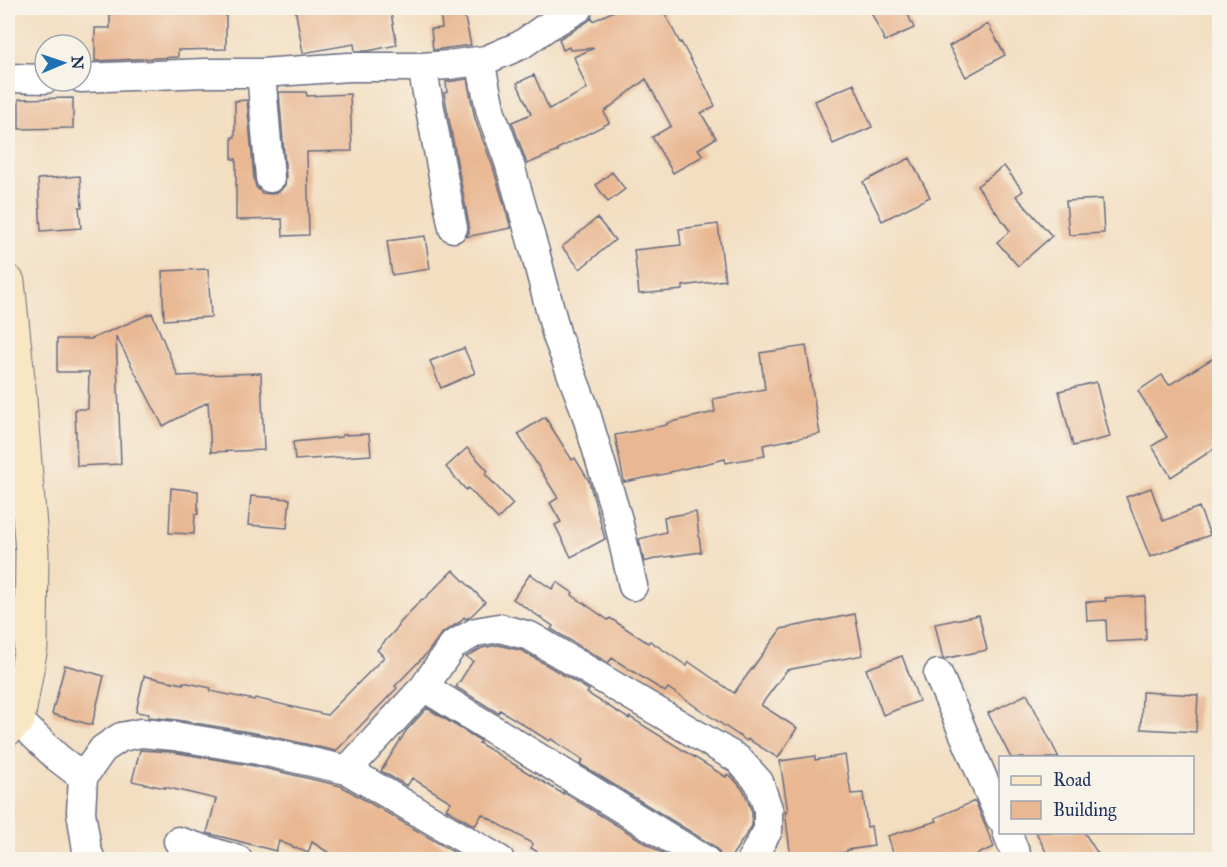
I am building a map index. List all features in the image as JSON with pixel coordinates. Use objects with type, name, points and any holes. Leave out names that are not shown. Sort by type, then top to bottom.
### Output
[{"type":"main road","points":[[8,282],[32,552],[30,647],[13,725]]},
{"type":"street","points":[[93,78],[422,67],[480,61],[521,45],[579,8]]},
{"type":"street","points":[[480,61],[491,113],[509,162],[529,229],[557,336],[584,407],[618,520],[633,586]]},
{"type":"street","points":[[422,67],[453,228]]},
{"type":"street","points":[[261,73],[270,178]]},
{"type":"street","points":[[8,78],[33,79]]},
{"type":"street","points":[[347,770],[424,687],[453,645],[476,632],[499,628],[530,636],[738,759],[759,782],[768,809],[768,831],[751,860]]},
{"type":"street","points":[[938,674],[999,816]]},
{"type":"street","points":[[424,687],[705,860]]},
{"type":"street","points":[[13,725],[83,777]]},
{"type":"street","points":[[91,860],[87,850],[81,812],[83,777],[103,749],[121,738],[141,734],[174,736],[258,750],[347,770],[500,860]]},
{"type":"street","points":[[1008,834],[1018,860]]},
{"type":"street","points":[[178,841],[238,859]]},
{"type":"building","points":[[110,8],[226,9],[226,49],[178,50],[178,57],[95,61],[95,28],[110,28]]},
{"type":"building","points":[[295,8],[390,8],[397,45],[368,51],[355,51],[354,44],[303,53]]},
{"type":"building","points":[[620,8],[662,8],[715,106],[701,113],[716,138],[698,149],[703,156],[673,173],[652,137],[671,126],[646,79],[604,112],[609,123],[557,149],[558,151],[527,164],[512,122],[531,114],[517,83],[534,75],[549,109],[587,89],[574,57],[594,48],[570,50],[569,47],[563,50],[559,39],[592,18],[593,21]]},
{"type":"building","points":[[869,8],[905,8],[914,28],[885,41]]},
{"type":"building","points":[[463,9],[471,45],[433,50],[431,29],[442,28],[440,11]]},
{"type":"building","points":[[988,24],[1005,55],[966,77],[949,46]]},
{"type":"building","points":[[467,79],[475,119],[493,167],[511,228],[466,237],[469,233],[469,225],[444,93],[447,92],[446,82]]},
{"type":"building","points":[[854,84],[872,127],[833,144],[815,101]]},
{"type":"building","points":[[279,92],[306,92],[307,96],[350,94],[352,151],[307,152],[309,235],[283,236],[282,219],[236,220],[236,159],[232,159],[232,137],[235,137],[235,101],[247,100],[256,187],[262,193],[272,194],[279,192],[285,185],[286,177]]},
{"type":"building","points":[[73,98],[73,128],[19,129],[19,99]]},
{"type":"building","points":[[910,158],[930,197],[882,221],[863,182]]},
{"type":"building","points":[[1004,166],[1023,191],[1016,196],[1052,236],[1018,266],[997,242],[1010,231],[977,186]]},
{"type":"building","points":[[612,172],[625,189],[608,202],[596,185]]},
{"type":"building","points":[[80,176],[81,228],[41,231],[38,179]]},
{"type":"building","points":[[1102,199],[1104,233],[1069,235],[1066,201]]},
{"type":"building","points":[[597,218],[615,240],[580,269],[562,247]]},
{"type":"building","points":[[718,224],[725,280],[683,286],[683,290],[639,294],[634,250],[681,245],[679,229]]},
{"type":"building","points":[[425,236],[430,269],[392,275],[387,241]]},
{"type":"building","points":[[208,269],[211,317],[164,320],[162,271]]},
{"type":"building","points":[[152,313],[178,376],[261,373],[264,450],[211,452],[208,402],[163,426],[116,336],[121,464],[77,466],[75,409],[88,409],[89,372],[57,372],[57,339],[91,339]]},
{"type":"building","points":[[806,346],[820,434],[763,445],[765,456],[726,463],[725,459],[624,482],[615,435],[667,425],[667,423],[715,412],[713,399],[765,389],[760,353]]},
{"type":"building","points":[[464,348],[475,373],[441,388],[430,361]]},
{"type":"building","points":[[1220,354],[1220,445],[1171,477],[1152,446],[1167,437],[1138,391],[1162,375],[1169,385]]},
{"type":"building","points":[[1096,382],[1110,437],[1073,446],[1059,391]]},
{"type":"building","points":[[545,417],[572,460],[575,458],[589,481],[605,539],[571,557],[555,525],[561,522],[550,503],[558,498],[518,434]]},
{"type":"building","points":[[369,434],[371,455],[295,460],[293,442],[342,437],[342,435]]},
{"type":"building","points":[[467,448],[488,471],[485,474],[513,504],[498,519],[468,488],[466,490],[446,467]]},
{"type":"building","points":[[171,488],[198,491],[198,514],[195,514],[194,534],[169,533]]},
{"type":"building","points":[[1151,488],[1163,521],[1199,507],[1210,535],[1150,557],[1126,497]]},
{"type":"building","points":[[251,496],[290,499],[287,528],[248,525]]},
{"type":"building","points":[[696,512],[701,552],[644,562],[639,539],[666,532],[664,517]]},
{"type":"building","points":[[453,570],[485,602],[471,616],[466,619],[464,617],[440,635],[428,652],[395,686],[397,688],[336,751],[261,734],[148,717],[149,714],[136,712],[144,676],[183,684],[183,682],[211,688],[210,691],[254,700],[255,698],[327,715],[384,657],[377,650],[398,625]]},
{"type":"building","points":[[530,574],[552,589],[557,582],[608,620],[610,618],[648,643],[650,641],[687,666],[689,662],[734,693],[781,629],[855,614],[863,655],[787,670],[761,705],[797,728],[778,758],[748,739],[747,741],[668,688],[665,692],[612,658],[608,663],[551,629],[553,626],[513,599]]},
{"type":"building","points":[[1145,596],[1146,640],[1107,642],[1106,620],[1087,621],[1086,602],[1106,601],[1105,598]]},
{"type":"building","points":[[979,615],[987,650],[943,659],[935,624]]},
{"type":"building","points":[[498,645],[523,651],[589,690],[587,693],[629,719],[630,717],[726,777],[727,774],[732,777],[744,791],[752,812],[752,826],[729,860],[721,860],[714,846],[580,764],[583,760],[551,739],[549,741],[500,710],[498,713],[456,687],[473,661],[466,657],[482,648]]},
{"type":"building","points":[[902,656],[919,701],[883,715],[866,669]]},
{"type":"building","points":[[65,665],[104,676],[92,725],[52,714]]},
{"type":"building","points":[[1142,692],[1198,695],[1196,732],[1141,729]]},
{"type":"building","points":[[1027,694],[1058,756],[1010,756],[988,713]]},
{"type":"building","points":[[427,708],[481,741],[479,743],[673,860],[551,860],[531,848],[533,844],[482,814],[475,826],[446,809],[451,802],[412,778],[407,786],[381,771],[406,731]]},
{"type":"building","points":[[140,750],[172,752],[255,766],[341,786],[457,854],[454,860],[340,860],[312,842],[308,853],[279,841],[276,851],[207,833],[216,799],[132,781]]},
{"type":"building","points":[[845,755],[851,794],[863,793],[867,827],[871,826],[874,846],[791,859],[785,810],[788,812],[780,761],[815,756],[815,760]]},
{"type":"building","points":[[975,801],[994,847],[964,860],[895,860],[888,836],[937,821],[935,818]]},
{"type":"building","points":[[1037,834],[1085,834],[1102,860],[1050,860]]}]
